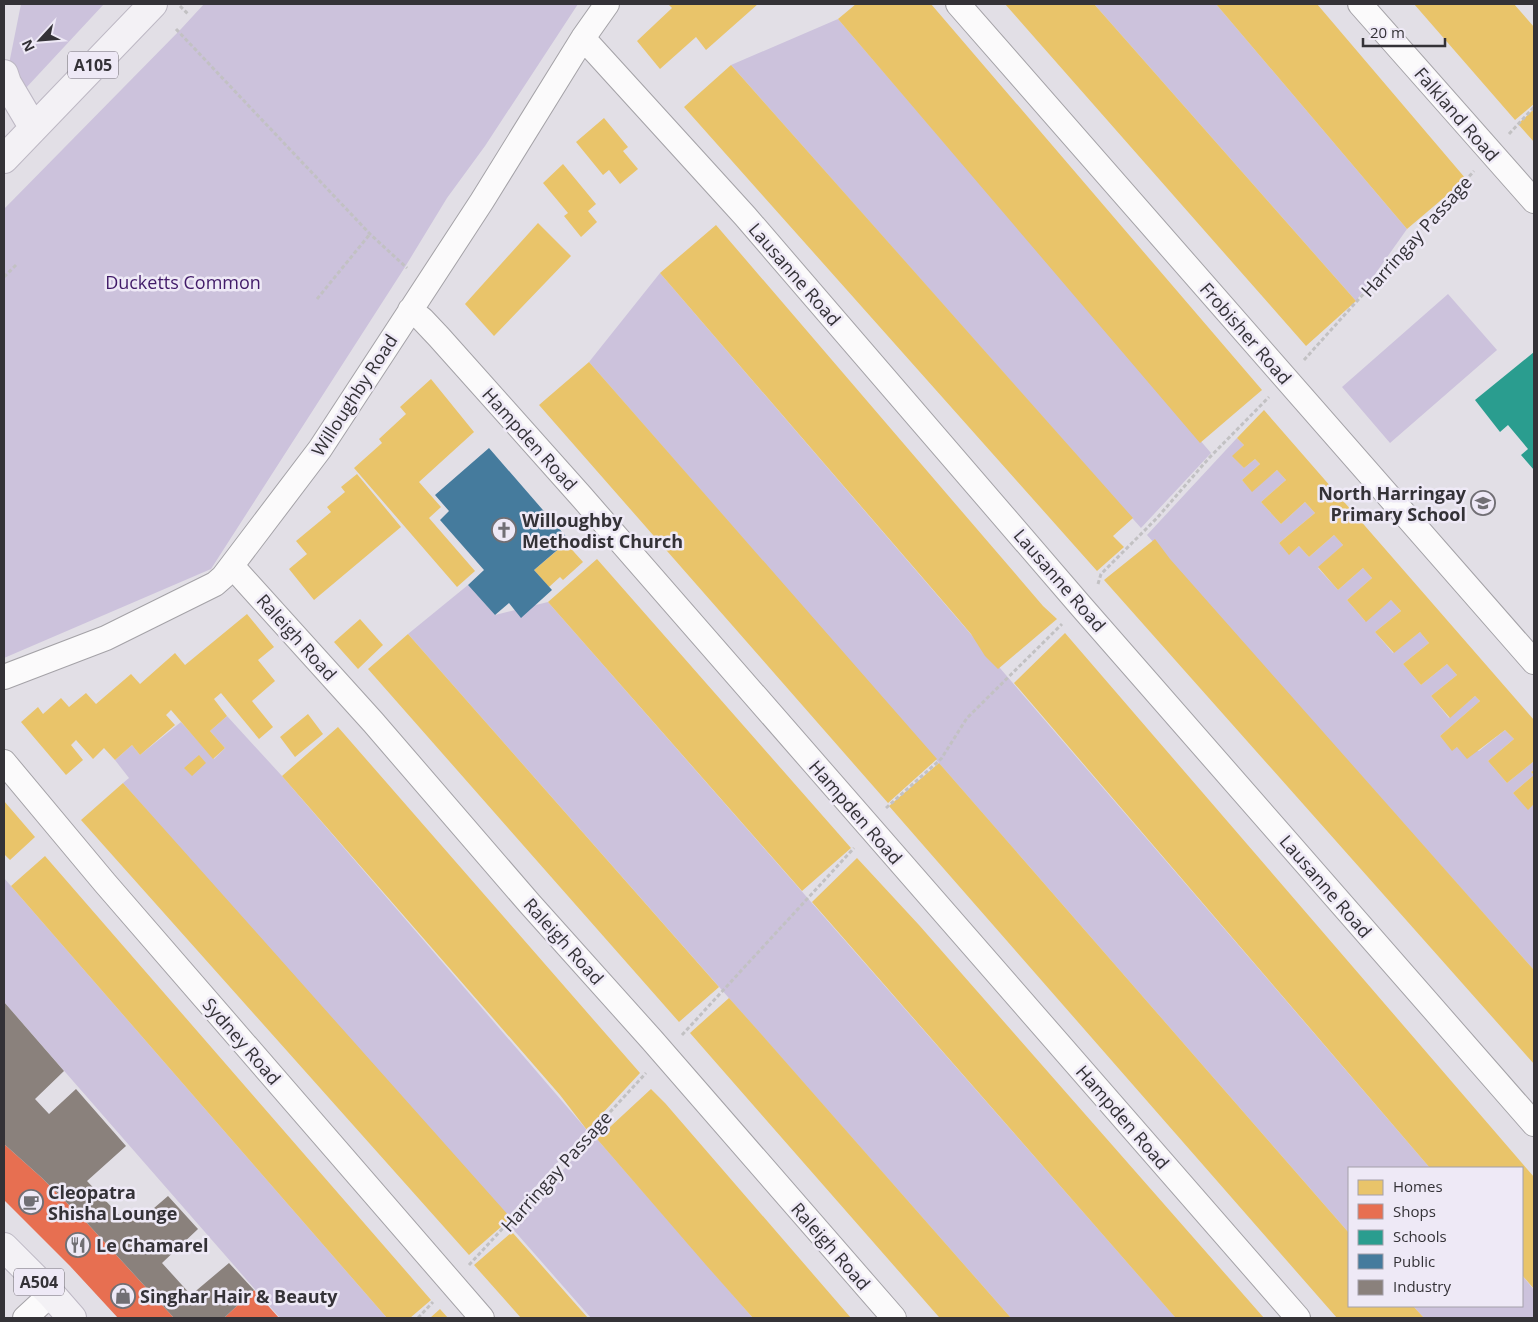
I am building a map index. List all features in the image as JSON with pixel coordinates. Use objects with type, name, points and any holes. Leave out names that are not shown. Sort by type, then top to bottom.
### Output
[{"type":"main road","name":"A105","points":[[4,159],[152,4]]},
{"type":"main road","points":[[4,74],[7,84],[33,127]]},
{"type":"main road","name":"A504","points":[[4,1247],[72,1318]]},
{"type":"street","name":"Willoughby Road","points":[[4,677],[106,638],[215,584],[232,566],[320,449],[482,200],[583,38],[607,4]]},
{"type":"street","name":"Frobisher Road","points":[[958,4],[1534,662]]},
{"type":"street","name":"Falkland Road","points":[[1360,4],[1534,201]]},
{"type":"street","name":"Lausanne Road","points":[[583,38],[745,216],[1080,605],[1534,1124]]},
{"type":"street","name":"Hampden Road","points":[[410,310],[422,319],[439,337],[580,495],[1298,1318]]},
{"type":"street","name":"Raleigh Road","points":[[232,566],[366,714],[530,904],[648,1034],[894,1318]]},
{"type":"street","name":"Sydney Road","points":[[4,762],[105,883],[482,1318]]},
{"type":"street","points":[[25,1318],[51,1294]]},
{"type":"path","points":[[178,4],[189,15]]},
{"type":"path","points":[[176,28],[370,234],[405,267]]},
{"type":"path","name":"Harringay Passage","points":[[1299,365],[1534,107]]},
{"type":"path","points":[[317,299],[370,234]]},
{"type":"path","points":[[4,277],[17,264]]},
{"type":"path","points":[[1098,584],[1101,574],[1158,518],[1209,458],[1276,390]]},
{"type":"path","points":[[883,810],[942,759],[967,718],[1064,621]]},
{"type":"path","points":[[680,1038],[856,846]]},
{"type":"path","name":"Harringay Passage","points":[[468,1266],[650,1069]]},
{"type":"path","points":[[418,1318],[434,1301]]},
{"type":"green space","points":[[21,4],[104,4],[25,89],[9,64]]},
{"type":"green space","name":"Ducketts Common","points":[[204,4],[578,4],[485,146],[447,198],[405,267],[211,569],[4,658],[4,209]]},
{"type":"green space","points":[[1094,4],[1216,4],[1407,229],[1356,301]]},
{"type":"green space","points":[[838,19],[1211,453],[1141,528],[731,65]]},
{"type":"green space","points":[[660,273],[1429,1167],[1348,1167],[1348,1232],[589,362]]},
{"type":"green space","points":[[1448,294],[1497,350],[1390,443],[1342,387]]},
{"type":"green space","points":[[1237,438],[1244,445],[1233,456],[1244,468],[1255,459],[1260,464],[1242,480],[1252,491],[1277,470],[1286,480],[1261,502],[1281,524],[1305,502],[1315,513],[1279,543],[1289,554],[1299,546],[1309,557],[1334,535],[1343,545],[1318,568],[1338,590],[1363,568],[1372,578],[1347,600],[1365,621],[1391,600],[1401,611],[1375,632],[1393,653],[1420,632],[1429,643],[1403,664],[1421,685],[1447,664],[1457,675],[1431,696],[1449,718],[1475,696],[1480,701],[1440,736],[1452,750],[1457,747],[1479,751],[1505,730],[1514,739],[1488,761],[1507,783],[1534,763],[1534,770],[1531,772],[1534,775],[1513,793],[1528,809],[1534,804],[1534,970],[1147,535]]},
{"type":"green space","points":[[468,585],[495,615],[548,602],[1176,1318],[1011,1318],[408,634]]},
{"type":"green space","points":[[227,716],[282,776],[587,1130],[505,1220],[123,783],[129,778],[115,760],[132,745],[140,755],[181,722],[214,759],[225,748],[210,731]]},
{"type":"green space","points":[[4,878],[387,1318],[280,1318],[4,1002]]},
{"type":"green space","points":[[594,1136],[753,1318],[591,1318],[511,1227]]},
{"type":"green space","points":[[1523,1276],[1534,1290],[1534,1318],[1424,1318],[1414,1307],[1523,1307]]},
{"type":"building: Homes","points":[[668,4],[758,4],[706,50],[696,37],[660,69],[637,41],[672,8]]},
{"type":"building: Homes","points":[[856,4],[931,4],[1262,390],[1200,443],[838,19]]},
{"type":"building: Homes","points":[[1005,4],[1094,4],[1356,301],[1306,346]]},
{"type":"building: Homes","points":[[1216,4],[1317,4],[1466,179],[1407,229]]},
{"type":"building: Homes","points":[[1414,4],[1514,4],[1534,27],[1534,104],[1515,120]]},
{"type":"building: Homes","points":[[731,65],[1133,518],[1113,536],[1124,547],[1097,571],[684,107]]},
{"type":"building: Homes","points":[[1534,109],[1534,142],[1518,124]]},
{"type":"building: Homes","points":[[604,118],[628,147],[623,151],[638,169],[620,184],[609,170],[603,175],[576,142]]},
{"type":"building: Homes","points":[[563,164],[596,204],[588,211],[597,222],[581,237],[564,216],[568,213],[543,183]]},
{"type":"building: Homes","points":[[538,223],[571,256],[494,336],[465,304]]},
{"type":"building: Homes","points":[[716,225],[1043,606],[1057,619],[998,669],[985,656],[971,634],[954,614],[660,273]]},
{"type":"building: Homes","points":[[589,362],[937,759],[888,803],[539,405]]},
{"type":"building: Homes","points":[[431,379],[474,432],[419,482],[441,507],[429,518],[475,571],[457,587],[354,468],[382,443],[379,439],[406,414],[400,407]]},
{"type":"building: Homes","points":[[1264,410],[1534,720],[1534,763],[1507,783],[1488,761],[1514,739],[1505,730],[1467,759],[1457,747],[1452,751],[1440,736],[1480,701],[1475,696],[1450,718],[1431,696],[1457,675],[1447,664],[1421,685],[1403,664],[1429,643],[1420,632],[1394,653],[1375,632],[1401,611],[1391,600],[1366,622],[1347,600],[1372,578],[1363,568],[1338,590],[1318,567],[1343,545],[1334,535],[1309,557],[1299,546],[1289,555],[1279,543],[1315,513],[1305,502],[1281,524],[1261,502],[1286,480],[1277,470],[1252,492],[1242,480],[1260,464],[1255,459],[1244,468],[1232,456],[1244,445],[1237,438]]},
{"type":"building: Homes","points":[[357,474],[401,527],[314,600],[289,569],[307,554],[296,541],[331,512],[327,507],[345,492],[341,487]]},
{"type":"building: Homes","points":[[1155,539],[1170,559],[1534,970],[1534,1064],[1104,580]]},
{"type":"building: Homes","points":[[566,543],[583,562],[563,580],[560,577],[549,587],[534,570]]},
{"type":"building: Homes","points":[[597,559],[851,848],[802,891],[548,602]]},
{"type":"building: Homes","points":[[247,614],[274,647],[258,660],[275,681],[252,701],[273,727],[259,739],[221,693],[214,699],[227,716],[210,731],[225,748],[213,759],[171,710],[166,715],[175,725],[140,755],[132,745],[115,760],[104,748],[93,759],[76,740],[71,745],[83,760],[66,775],[21,722],[38,707],[43,714],[61,698],[69,707],[86,693],[96,704],[131,674],[140,684],[175,653],[185,665]]},
{"type":"building: Homes","points":[[360,619],[383,645],[358,669],[334,642]]},
{"type":"building: Homes","points":[[1065,633],[1534,1177],[1534,1289],[1523,1276],[1523,1167],[1429,1167],[1014,683]]},
{"type":"building: Homes","points":[[408,634],[719,987],[679,1022],[368,669]]},
{"type":"building: Homes","points":[[308,714],[323,734],[295,757],[280,737]]},
{"type":"building: Homes","points":[[338,727],[640,1073],[587,1130],[560,1095],[282,776]]},
{"type":"building: Homes","points":[[199,755],[206,763],[192,776],[184,768]]},
{"type":"building: Homes","points":[[939,763],[1348,1232],[1348,1307],[1414,1307],[1424,1318],[1337,1318],[889,806]]},
{"type":"building: Homes","points":[[1534,775],[1534,804],[1528,810],[1513,793]]},
{"type":"building: Homes","points":[[123,783],[511,1218],[469,1255],[81,820]]},
{"type":"building: Homes","points":[[4,801],[35,837],[10,860],[4,854]]},
{"type":"building: Homes","points":[[45,856],[431,1300],[410,1318],[387,1318],[11,886]]},
{"type":"building: Homes","points":[[857,858],[919,925],[1264,1318],[1176,1318],[1174,1316],[812,902]]},
{"type":"building: Homes","points":[[729,998],[1011,1318],[940,1318],[938,1316],[690,1033]]},
{"type":"building: Homes","points":[[651,1089],[851,1318],[753,1318],[706,1265],[597,1139]]},
{"type":"building: Homes","points":[[512,1232],[588,1318],[521,1318],[474,1265]]},
{"type":"building: Homes","points":[[440,1309],[448,1318],[430,1318]]},
{"type":"building: Shops","points":[[4,1144],[42,1178],[87,1223],[174,1318],[118,1318],[70,1266],[4,1200]]},
{"type":"building: Shops","points":[[254,1290],[279,1318],[224,1318]]},
{"type":"building: Schools","points":[[1534,352],[1534,470],[1521,455],[1528,449],[1508,425],[1500,432],[1475,400]]},
{"type":"building: Public","name":"Willoughby Methodist Church","points":[[489,448],[569,540],[534,570],[552,590],[521,618],[509,603],[495,615],[468,585],[484,570],[440,520],[449,511],[435,495]]},
{"type":"building: Industry","points":[[4,1002],[64,1071],[35,1099],[49,1114],[76,1089],[126,1146],[87,1181],[121,1217],[129,1210],[139,1221],[168,1196],[198,1229],[162,1263],[191,1295],[229,1263],[254,1290],[224,1318],[174,1318],[87,1223],[42,1178],[4,1144]]},
{"type":"place","name":"North Harringay Primary School","points":[[1483,503]]},
{"type":"place","name":"Willoughby Methodist Church","points":[[504,530]]},
{"type":"place","name":"Cleopatra Shisha Lounge","points":[[31,1202]]},
{"type":"place","name":"Le Chamarel","points":[[78,1245]]},
{"type":"place","name":"Singhar Hair & Beauty","points":[[123,1296]]}]
